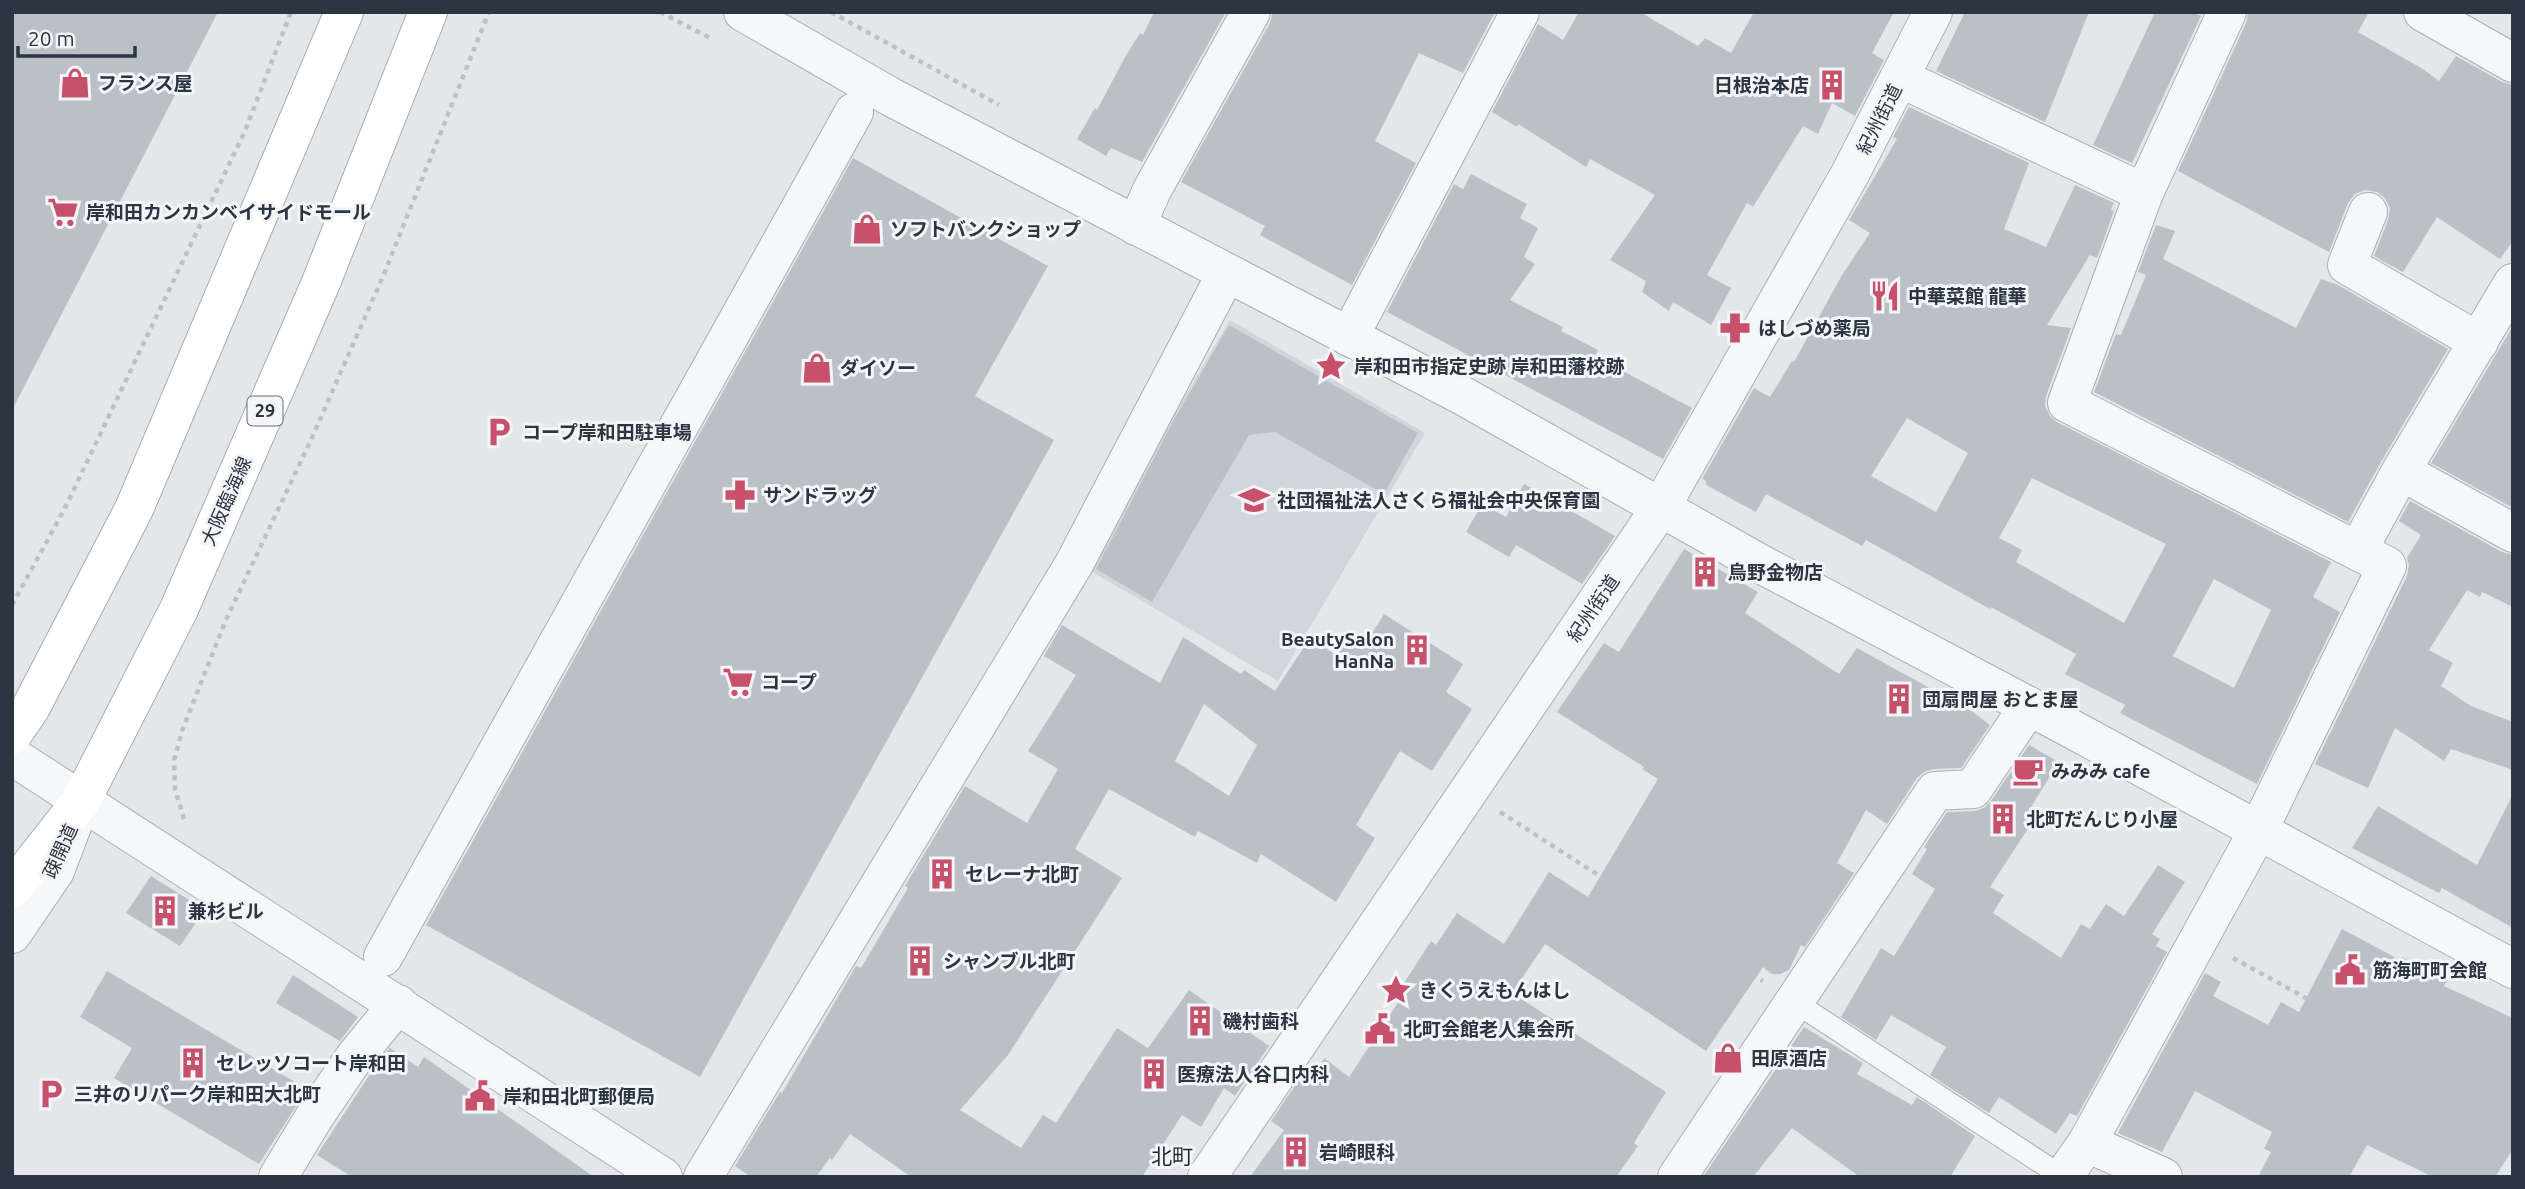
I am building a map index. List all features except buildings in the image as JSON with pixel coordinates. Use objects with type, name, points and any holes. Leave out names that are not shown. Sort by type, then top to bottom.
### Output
[{"type":"main road","points":[[12,735],[31,707],[134,509],[344,12]]},
{"type":"main road","name":"大阪臨海線","points":[[12,889],[81,801],[178,609],[320,285],[428,12]]},
{"type":"street","points":[[743,12],[891,97],[1465,397],[1759,563],[2513,969]]},
{"type":"street","points":[[1136,226],[1152,190],[1251,12]]},
{"type":"street","points":[[1349,337],[1520,12]]},
{"type":"street","name":"紀州街道","points":[[1208,1177],[1661,507],[1850,174],[1933,12]]},
{"type":"street","points":[[2063,1177],[2087,1143],[2258,831],[2388,566],[2067,403],[2144,192],[2227,12]]},
{"type":"street","points":[[2423,12],[2513,64]]},
{"type":"street","points":[[1900,78],[2144,192]]},
{"type":"street","points":[[383,957],[854,112]]},
{"type":"street","points":[[2368,212],[2347,265],[2479,342]]},
{"type":"street","points":[[704,1177],[1074,564],[1226,274]]},
{"type":"street","points":[[2358,550],[2401,471],[2513,284]]},
{"type":"street","points":[[2401,471],[2513,533]]},
{"type":"street","points":[[1677,1177],[1936,791],[1973,789],[2029,706]]},
{"type":"street","points":[[12,756],[663,1177]]},
{"type":"street","name":"疎開道","points":[[12,934],[55,871],[81,801]]},
{"type":"street","points":[[278,1177],[354,1058],[398,1004]]},
{"type":"street","points":[[2087,1143],[2163,1177]]},
{"type":"lane","points":[[1796,1003],[2063,1177]]},
{"type":"path","points":[[12,605],[64,510],[245,131],[291,12]]},
{"type":"path","points":[[188,827],[175,789],[174,760],[182,731],[225,622],[310,442],[384,274],[489,12]]},
{"type":"path","points":[[1468,792],[1796,1003]]},
{"type":"path","points":[[2198,939],[2463,1084],[2513,1035]]},
{"type":"shaded area","name":"社団福祉法人さくら福祉会中央保育園","points":[[1230,320],[1425,433],[1278,681],[1084,567]]},
{"type":"place","name":"フランス屋","points":[[75,83]]},
{"type":"place","name":"日根治本店","points":[[1832,85]]},
{"type":"place","name":"岸和田カンカンベイサイドモール","points":[[63,212]]},
{"type":"place","name":"ソフトバンクショップ","points":[[867,229]]},
{"type":"place","name":"中華菜館 龍華","points":[[1885,296]]},
{"type":"place","name":"はしづめ薬局","points":[[1735,328]]},
{"type":"place","name":"岸和田市指定史跡 岸和田藩校跡","points":[[1331,366]]},
{"type":"place","name":"ダイソー","points":[[817,368]]},
{"type":"place","name":"コープ岸和田駐車場","points":[[499,432]]},
{"type":"place","name":"サンドラッグ","points":[[740,495]]},
{"type":"place","name":"社団福祉法人さくら福祉会中央保育園","points":[[1254,500]]},
{"type":"place","name":"烏野金物店","points":[[1705,572]]},
{"type":"place","name":"BeautySalon HanNa","points":[[1417,650]]},
{"type":"place","name":"コープ","points":[[738,682]]},
{"type":"place","name":"団扇問屋 おとま屋","points":[[1899,699]]},
{"type":"place","name":"みみみ cafe","points":[[2028,771]]},
{"type":"place","name":"北町だんじり小屋","points":[[2003,819]]},
{"type":"place","name":"セレーナ北町","points":[[942,874]]},
{"type":"place","name":"兼杉ビル","points":[[165,911]]},
{"type":"place","name":"シャンブル北町","points":[[920,961]]},
{"type":"place","name":"筋海町町会館","points":[[2350,970]]},
{"type":"place","name":"きくうえもんはし","points":[[1396,990]]},
{"type":"place","name":"磯村歯科","points":[[1200,1021]]},
{"type":"place","name":"北町会館老人集会所","points":[[1380,1029]]},
{"type":"place","name":"田原酒店","points":[[1728,1058]]},
{"type":"place","name":"セレッソコート岸和田","points":[[193,1063]]},
{"type":"place","name":"医療法人谷口内科","points":[[1154,1074]]},
{"type":"place","name":"三井のリパーク岸和田大北町","points":[[51,1094]]},
{"type":"place","name":"岸和田北町郵便局","points":[[480,1096]]},
{"type":"place","name":"岩崎眼科","points":[[1296,1152]]},
{"type":"district","name":"北町","points":[[1172,1157]]}]
